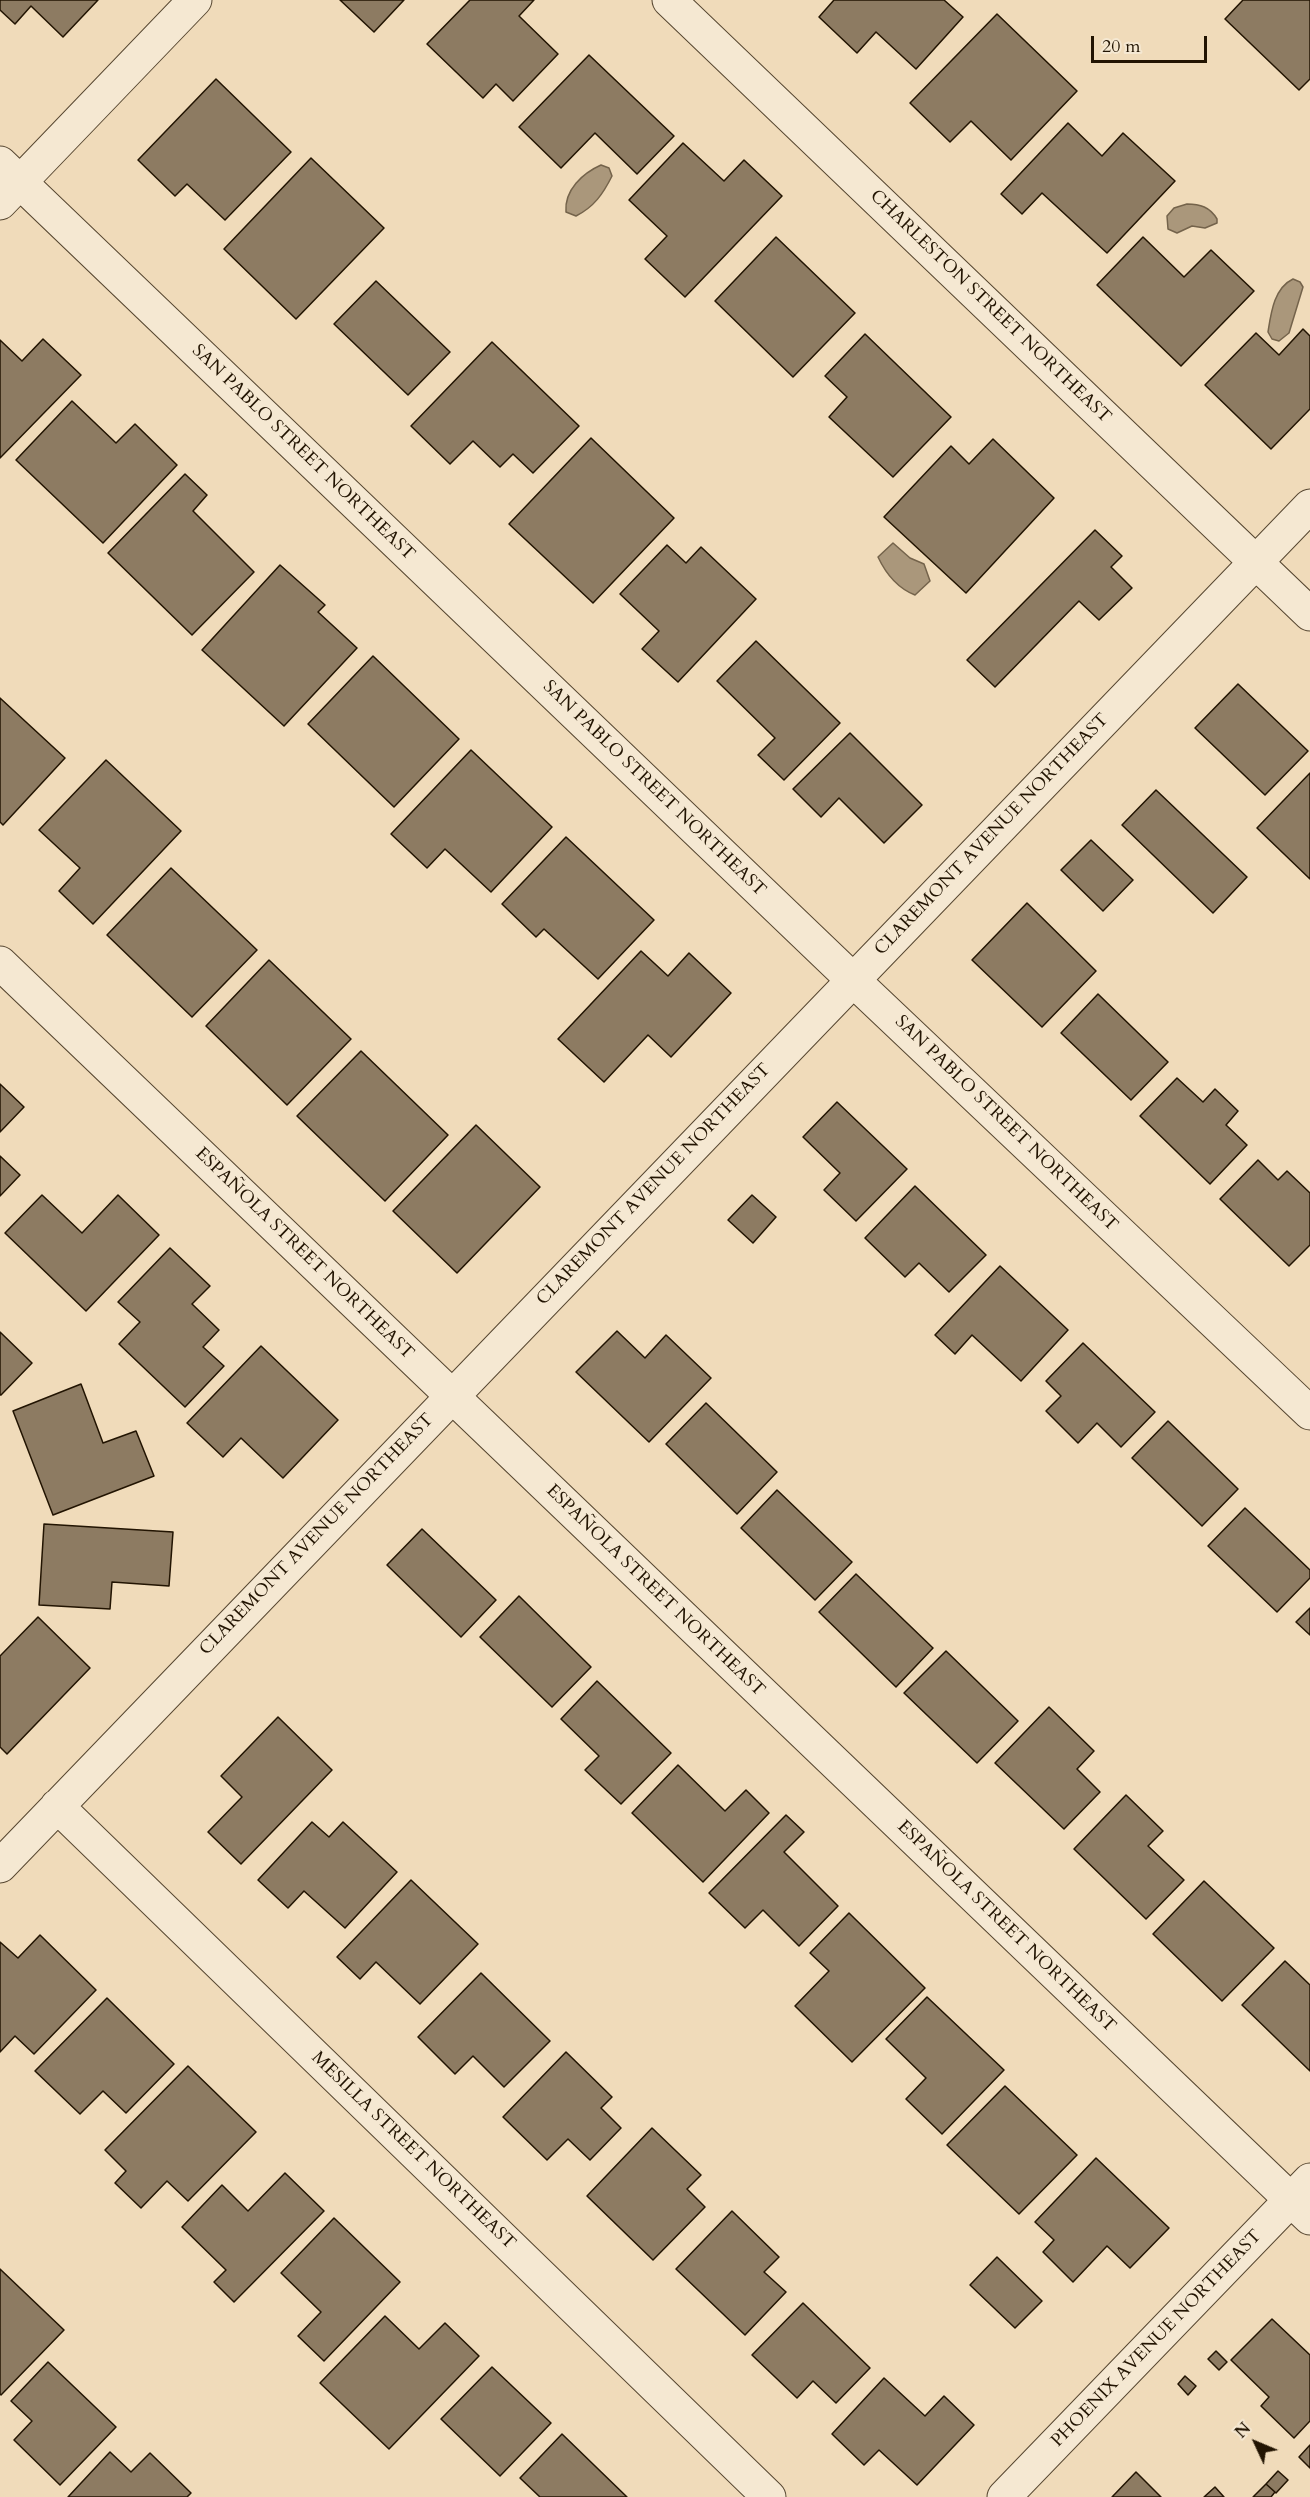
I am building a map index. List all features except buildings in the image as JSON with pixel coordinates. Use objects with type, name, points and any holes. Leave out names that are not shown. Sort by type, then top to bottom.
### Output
[{"type":"street","points":[[7,183],[195,0]]},
{"type":"street","name":"CHARLESTON STREET NORTHEAST","points":[[669,0],[1310,614]]},
{"type":"street","name":"SAN PABLO STREET NORTHEAST","points":[[7,183],[1310,1413]]},
{"type":"street","name":"CLAREMONT AVENUE NORTHEAST","points":[[0,1866],[451,1395],[1310,506]]},
{"type":"street","name":"ESPAÑOLA STREET NORTHEAST","points":[[0,963],[451,1395],[1304,2199]]},
{"type":"street","name":"MESILLA STREET NORTHEAST","points":[[57,1806],[769,2497]]},
{"type":"street","name":"PHOENIX AVENUE NORTHEAST","points":[[1004,2497],[1304,2199]]},
{"type":"shaded area","points":[[601,165],[609,168],[612,176],[601,194],[593,204],[576,216],[566,212],[568,196],[576,183]]},
{"type":"shaded area","points":[[1187,204],[1208,209],[1217,219],[1217,223],[1205,228],[1192,226],[1177,233],[1168,229],[1167,216],[1174,208]]},
{"type":"shaded area","points":[[1293,279],[1300,282],[1303,287],[1289,333],[1279,341],[1272,339],[1268,332],[1274,302],[1282,288]]},
{"type":"shaded area","points":[[893,543],[910,558],[924,564],[930,581],[915,595],[893,580],[878,557]]}]
